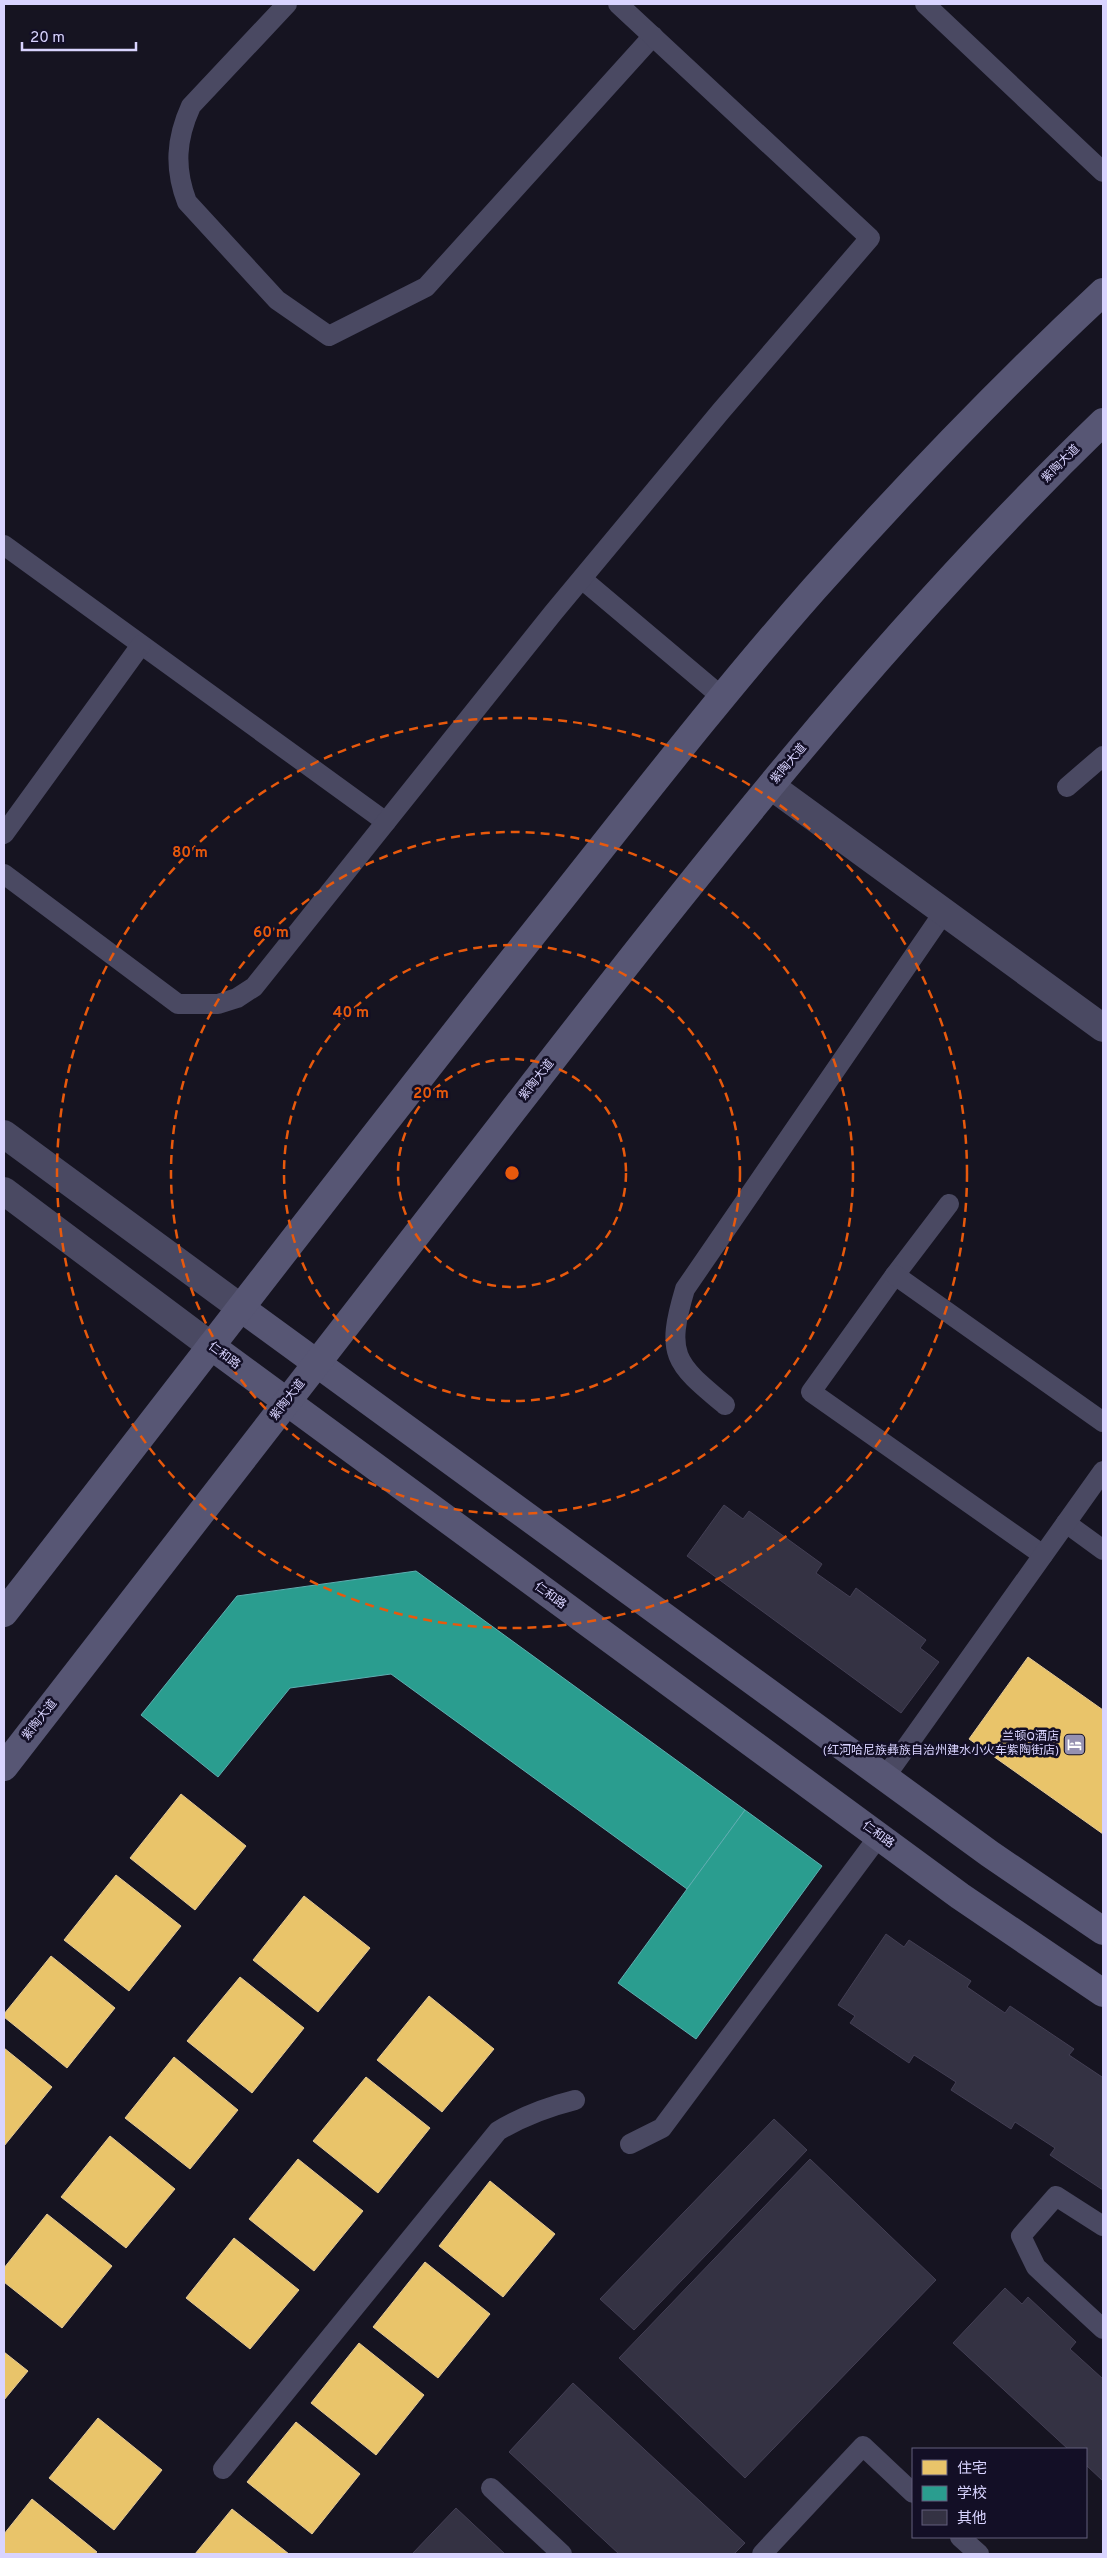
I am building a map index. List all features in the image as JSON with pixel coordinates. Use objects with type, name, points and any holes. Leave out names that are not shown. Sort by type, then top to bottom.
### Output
[{"type":"main road","points":[[4,1613],[500,975],[722,697],[812,591],[922,472],[1008,383],[1103,292]]},
{"type":"main road","name":"紫陶大道","points":[[4,1766],[574,1032],[771,786],[897,638],[990,537],[1103,422]]},
{"type":"main road","points":[[241,1308],[990,1854],[1103,1931]]},
{"type":"main road","name":"仁和路","points":[[211,1346],[960,1896],[1103,1993]]},
{"type":"street","points":[[771,786],[1103,1028]]},
{"type":"street","points":[[4,1134],[241,1308]]},
{"type":"street","name":"仁和路","points":[[4,1191],[211,1346]]},
{"type":"lane","points":[[287,4],[192,106],[183,125],[178,145],[180,184],[187,202],[277,300],[329,336],[426,287],[653,36]]},
{"type":"lane","points":[[4,874],[178,1004],[218,1004],[237,998],[254,987],[582,579],[721,411],[870,238],[618,4]]},
{"type":"lane","points":[[925,4],[1103,172]]},
{"type":"lane","points":[[4,545],[386,822]]},
{"type":"lane","points":[[582,579],[722,697]]},
{"type":"lane","points":[[4,834],[141,645]]},
{"type":"lane","points":[[1067,787],[1103,756]]},
{"type":"lane","points":[[725,1405],[687,1374],[680,1362],[676,1348],[676,1321],[685,1289],[944,912]]},
{"type":"lane","points":[[949,1204],[895,1275],[811,1392],[1042,1555]]},
{"type":"lane","points":[[895,1275],[1103,1422]]},
{"type":"lane","points":[[885,1777],[1103,1471]]},
{"type":"lane","points":[[1066,1523],[1103,1550]]},
{"type":"lane","points":[[630,2144],[662,2128],[878,1836]]},
{"type":"lane","points":[[223,2469],[498,2131],[520,2118],[547,2107],[575,2100]]},
{"type":"lane","points":[[1103,2226],[1056,2196],[1021,2236],[1036,2267],[1103,2329]]},
{"type":"lane","points":[[762,2554],[863,2446],[912,2492]]},
{"type":"lane","points":[[491,2488],[562,2554]]},
{"type":"lane","points":[[961,2538],[979,2554]]},
{"type":"building: 住宅","points":[[1028,1657],[1103,1710],[1103,1834],[969,1739]]},
{"type":"building: 住宅","points":[[181,1794],[246,1846],[195,1910],[130,1858]]},
{"type":"building: 住宅","points":[[116,1875],[181,1926],[129,1991],[64,1940]]},
{"type":"building: 住宅","points":[[304,1896],[370,1948],[318,2012],[253,1960]]},
{"type":"building: 住宅","points":[[51,1956],[115,2008],[67,2068],[4,2017],[4,2014]]},
{"type":"building: 住宅","points":[[240,1977],[304,2028],[252,2093],[187,2041]]},
{"type":"building: 住宅","points":[[429,1996],[494,2049],[442,2112],[377,2060]]},
{"type":"building: 住宅","points":[[4,2048],[52,2087],[4,2146]]},
{"type":"building: 住宅","points":[[174,2057],[238,2110],[190,2169],[125,2118]]},
{"type":"building: 住宅","points":[[366,2077],[430,2128],[378,2193],[313,2141]]},
{"type":"building: 住宅","points":[[110,2136],[175,2189],[126,2248],[61,2197]]},
{"type":"building: 住宅","points":[[298,2159],[363,2211],[314,2271],[249,2219]]},
{"type":"building: 住宅","points":[[490,2181],[555,2234],[503,2297],[439,2246]]},
{"type":"building: 住宅","points":[[47,2214],[112,2266],[62,2328],[4,2282],[4,2268]]},
{"type":"building: 住宅","points":[[234,2238],[299,2290],[250,2349],[186,2298]]},
{"type":"building: 住宅","points":[[425,2262],[490,2314],[438,2378],[373,2327]]},
{"type":"building: 住宅","points":[[359,2343],[424,2395],[376,2455],[311,2403]]},
{"type":"building: 住宅","points":[[4,2352],[28,2371],[4,2400]]},
{"type":"building: 住宅","points":[[98,2418],[162,2470],[114,2530],[49,2478]]},
{"type":"building: 住宅","points":[[296,2422],[360,2474],[312,2534],[247,2482]]},
{"type":"building: 住宅","points":[[32,2499],[97,2552],[94,2554],[4,2554],[4,2534]]},
{"type":"building: 住宅","points":[[232,2509],[289,2554],[195,2554]]},
{"type":"building: 学校","points":[[416,1571],[745,1810],[687,1889],[391,1674],[290,1688],[218,1777],[141,1715],[237,1596]]},
{"type":"building: 学校","points":[[745,1810],[822,1866],[696,2039],[618,1983]]},
{"type":"building: 其他","points":[[724,1505],[743,1519],[749,1511],[822,1564],[816,1573],[850,1597],[856,1588],[926,1640],[920,1648],[939,1662],[901,1713],[687,1556]]},
{"type":"building: 其他","points":[[886,1934],[904,1947],[909,1940],[971,1981],[967,1987],[1005,2013],[1010,2006],[1074,2049],[1069,2055],[1102,2077],[1103,2075],[1103,2190],[1050,2155],[1055,2148],[1015,2122],[1011,2129],[951,2090],[956,2082],[914,2055],[909,2063],[850,2023],[855,2016],[838,2005]]},
{"type":"building: 其他","points":[[774,2119],[807,2150],[634,2330],[600,2299]]},
{"type":"building: 其他","points":[[810,2159],[936,2280],[745,2478],[619,2358]]},
{"type":"building: 其他","points":[[1005,2288],[1022,2304],[1028,2297],[1076,2342],[1070,2349],[1103,2379],[1103,2481],[1087,2466],[1087,2448],[1067,2448],[953,2343]]},
{"type":"building: 其他","points":[[573,2383],[745,2543],[734,2554],[619,2554],[509,2452]]},
{"type":"building: 其他","points":[[456,2508],[505,2554],[412,2554]]},
{"type":"place","name":"兰顿Q酒店 (红河哈尼族彝族自治州建水小火车紫陶街店)","points":[[1075,1744]]}]
